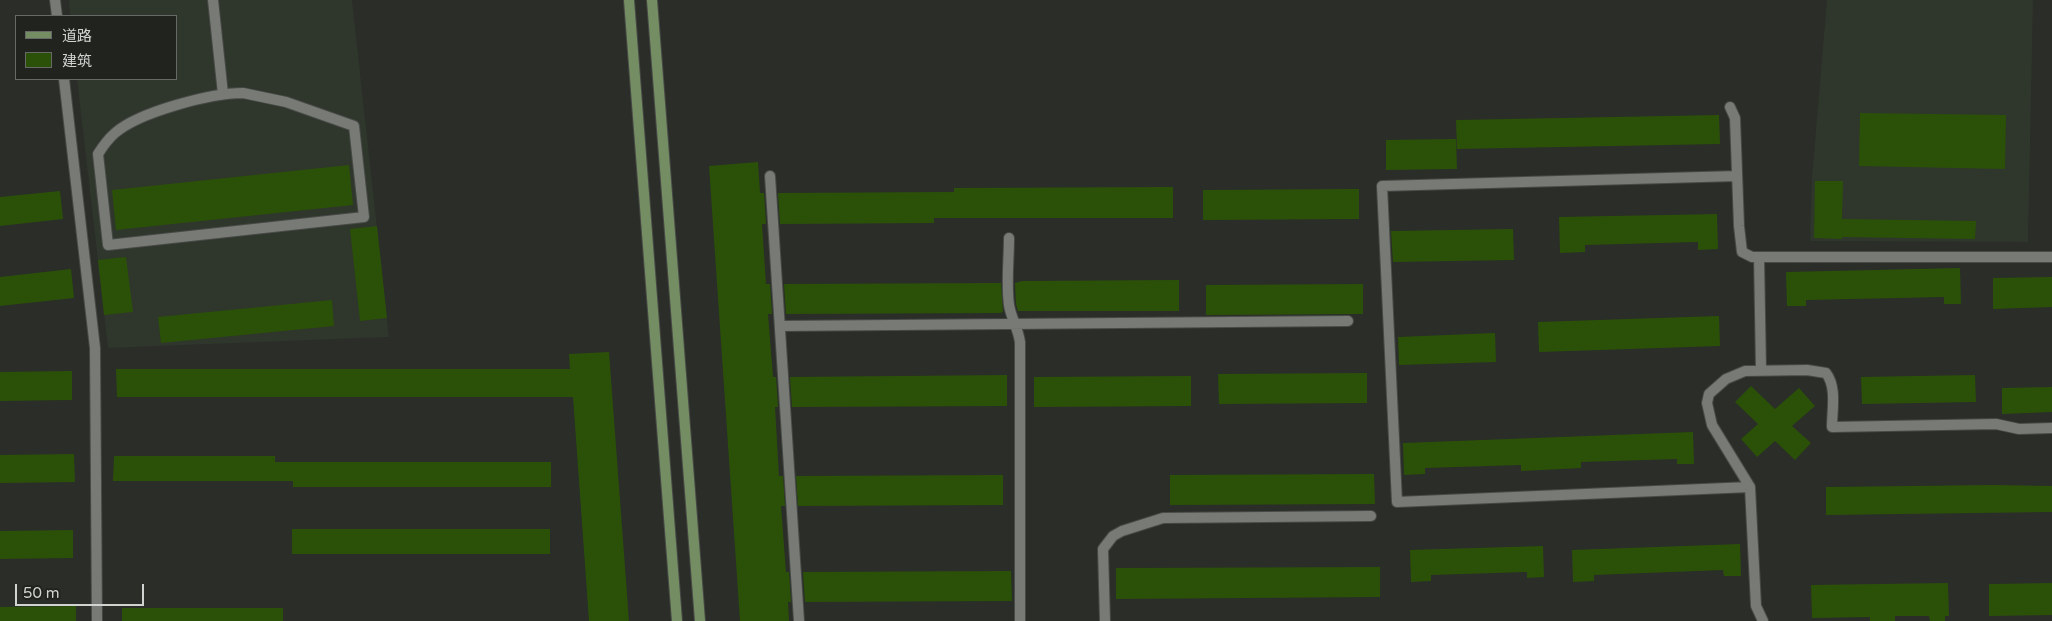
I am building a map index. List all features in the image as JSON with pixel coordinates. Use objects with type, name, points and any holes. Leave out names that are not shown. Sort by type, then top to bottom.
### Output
[{"type":"main road","points":[[629,0],[677,621]]},
{"type":"main road","points":[[652,0],[700,621]]},
{"type":"lane","points":[[55,0],[57,15]]},
{"type":"lane","points":[[213,0],[223,94]]},
{"type":"lane","points":[[64,80],[95,348],[97,621]]},
{"type":"lane","points":[[243,93],[274,98],[354,126],[364,217],[108,245],[98,154],[105,143],[116,131],[157,112],[202,97],[223,94],[243,93]]},
{"type":"lane","points":[[1730,107],[1735,118],[1742,252],[1759,257],[2052,257]]},
{"type":"lane","points":[[770,176],[800,621]]},
{"type":"lane","points":[[1737,176],[1382,186],[1397,502],[1750,487]]},
{"type":"lane","points":[[1009,238],[1009,303],[1020,342],[1020,621]]},
{"type":"lane","points":[[1759,257],[1762,370]]},
{"type":"lane","points":[[780,326],[1348,321]]},
{"type":"lane","points":[[1762,621],[1756,606],[1750,487],[1712,425],[1707,402],[1709,394],[1726,379],[1745,371],[1807,370],[1826,373],[1831,379],[1832,427],[1996,424],[2019,429],[2052,428]]},
{"type":"lane","points":[[1105,621],[1103,549],[1113,536],[1122,531],[1163,518],[1371,516]]},
{"type":"shaded area","points":[[69,0],[352,0],[389,337],[108,348],[77,80],[178,80],[178,15],[70,15]]},
{"type":"shaded area","points":[[1827,0],[2033,0],[2028,242],[1810,241],[1812,176]]},
{"type":"building","points":[[1860,113],[2006,115],[2005,169],[1859,166]]},
{"type":"building","points":[[1719,115],[1720,144],[1457,149],[1456,120]]},
{"type":"building","points":[[1456,139],[1457,169],[1386,170],[1386,140]]},
{"type":"building","points":[[758,162],[760,193],[764,193],[766,224],[762,224],[766,284],[770,284],[772,314],[768,314],[773,377],[776,377],[778,407],[775,407],[779,476],[783,476],[785,506],[781,506],[786,572],[789,572],[791,602],[788,602],[789,621],[740,621],[709,166]]},
{"type":"building","points":[[349,165],[353,205],[116,230],[112,190]]},
{"type":"building","points":[[1815,181],[1843,181],[1842,219],[1976,221],[1975,239],[1814,238]]},
{"type":"building","points":[[1173,187],[1173,218],[934,218],[934,223],[780,224],[778,193],[954,192],[954,188]]},
{"type":"building","points":[[1359,189],[1359,219],[1203,220],[1203,190]]},
{"type":"building","points":[[60,191],[63,219],[0,226],[0,197]]},
{"type":"building","points":[[1717,214],[1718,249],[1698,250],[1698,242],[1585,245],[1585,252],[1560,253],[1559,217]]},
{"type":"building","points":[[377,226],[387,318],[360,321],[350,229]]},
{"type":"building","points":[[1513,229],[1514,260],[1393,262],[1391,231]]},
{"type":"building","points":[[126,257],[133,312],[104,315],[98,260]]},
{"type":"building","points":[[1960,268],[1961,304],[1944,304],[1944,297],[1806,300],[1806,306],[1787,306],[1786,272]]},
{"type":"building","points":[[71,269],[74,298],[0,306],[0,277]]},
{"type":"building","points":[[2052,277],[2052,307],[1993,309],[1993,278]]},
{"type":"building","points":[[1179,280],[1179,311],[1018,311],[1016,304],[1015,283],[1022,281]]},
{"type":"building","points":[[1001,283],[1003,312],[1000,313],[786,314],[784,284]]},
{"type":"building","points":[[1363,284],[1363,314],[1206,315],[1206,285]]},
{"type":"building","points":[[332,300],[334,326],[161,343],[158,317]]},
{"type":"building","points":[[1719,316],[1720,346],[1539,352],[1538,322]]},
{"type":"building","points":[[1495,333],[1496,362],[1399,365],[1398,337]]},
{"type":"building","points":[[609,352],[629,621],[589,621],[573,397],[117,397],[116,369],[570,369],[569,354]]},
{"type":"building","points":[[72,371],[72,400],[0,401],[0,372]]},
{"type":"building","points":[[1367,373],[1367,403],[1219,404],[1218,374]]},
{"type":"building","points":[[1007,375],[1007,406],[792,407],[790,377]]},
{"type":"building","points":[[1975,375],[1976,402],[1862,404],[1861,377]]},
{"type":"building","points":[[1191,376],[1191,406],[1034,407],[1034,377]]},
{"type":"building","points":[[1751,386],[1775,409],[1799,388],[1815,406],[1792,426],[1811,443],[1795,460],[1775,441],[1757,457],[1741,439],[1758,424],[1735,402]]},
{"type":"building","points":[[2052,387],[2052,412],[2002,414],[2002,388]]},
{"type":"building","points":[[1693,432],[1694,464],[1677,464],[1677,459],[1581,462],[1581,468],[1521,471],[1521,465],[1425,468],[1425,474],[1404,475],[1403,443]]},
{"type":"building","points":[[74,454],[75,482],[0,483],[0,455]]},
{"type":"building","points":[[114,456],[275,456],[275,462],[551,462],[551,487],[293,487],[293,481],[113,481]]},
{"type":"building","points":[[1374,474],[1375,504],[1170,505],[1170,475]]},
{"type":"building","points":[[1003,475],[1003,505],[798,506],[796,476]]},
{"type":"building","points":[[2052,486],[2052,512],[1826,515],[1826,487]]},
{"type":"building","points":[[292,529],[550,529],[550,554],[292,554]]},
{"type":"building","points":[[73,530],[73,558],[0,559],[0,531]]},
{"type":"building","points":[[1740,544],[1741,576],[1724,576],[1723,570],[1594,575],[1594,581],[1573,582],[1572,550]]},
{"type":"building","points":[[1543,546],[1544,577],[1527,578],[1527,572],[1431,575],[1431,581],[1411,582],[1410,550]]},
{"type":"building","points":[[1380,567],[1380,597],[1116,599],[1116,568]]},
{"type":"building","points":[[1011,571],[1012,601],[805,602],[803,572]]},
{"type":"building","points":[[1948,583],[1949,616],[1945,616],[1945,621],[1930,621],[1929,616],[1895,616],[1895,621],[1870,621],[1870,617],[1812,618],[1811,585]]},
{"type":"building","points":[[2052,583],[2052,615],[1989,616],[1989,584]]},
{"type":"building","points":[[76,606],[76,621],[0,621],[0,607]]},
{"type":"building","points":[[122,608],[283,608],[283,621],[122,621]]}]
